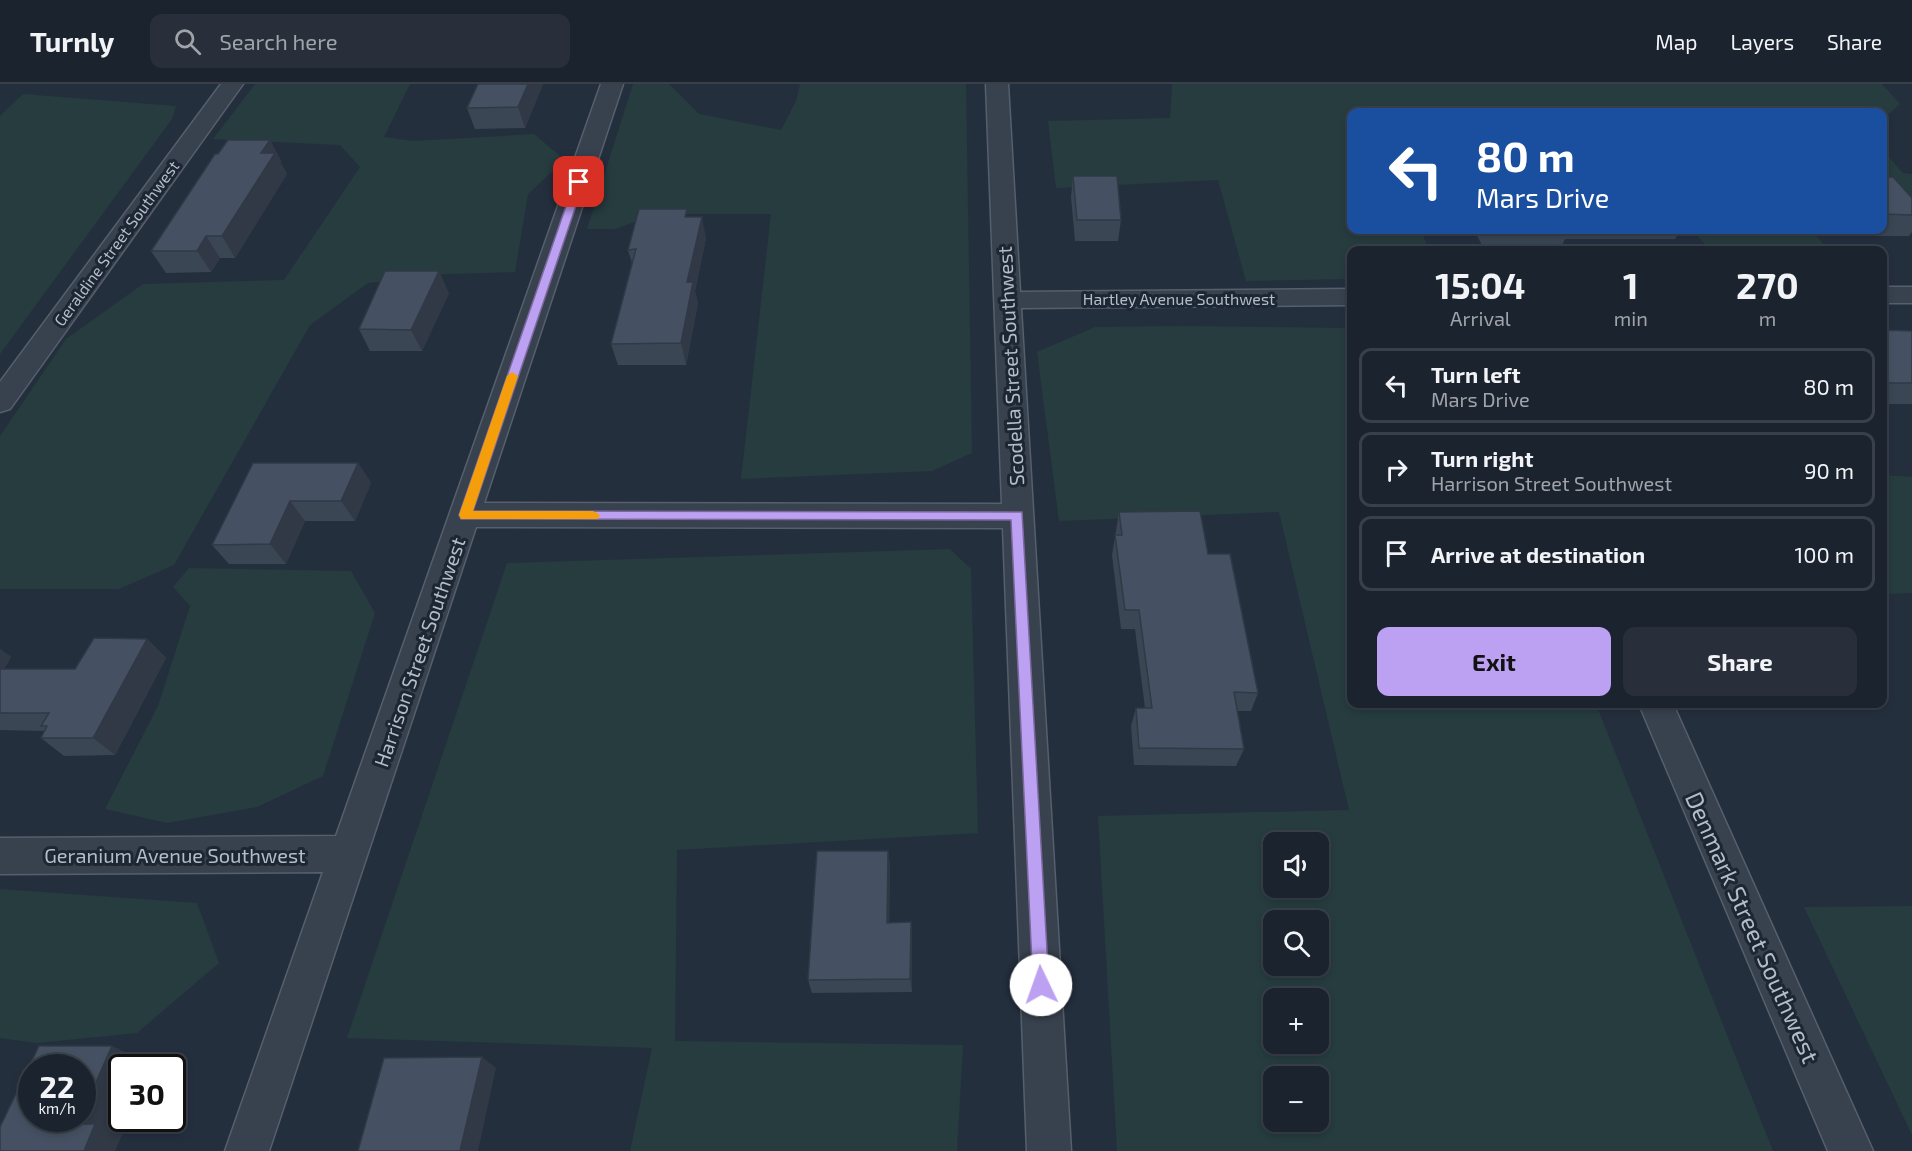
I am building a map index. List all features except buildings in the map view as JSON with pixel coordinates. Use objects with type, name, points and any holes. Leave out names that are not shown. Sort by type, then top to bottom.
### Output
[{"type":"street","name":"Geraldine Street Southwest","points":[[0,402],[232,84]]},
{"type":"street","name":"Harrison Street Southwest","points":[[247,1151],[612,84]]},
{"type":"street","name":"Scodella Street Southwest","points":[[997,84],[1049,1151]]},
{"type":"street","points":[[1887,295],[1912,295]]},
{"type":"street","name":"Hartley Avenue Southwest","points":[[1006,300],[1347,297]]},
{"type":"street","points":[[465,515],[1017,516]]},
{"type":"street","name":"Denmark Street Southwest","points":[[1658,708],[1851,1151]]},
{"type":"street","name":"Geranium Avenue Southwest","points":[[0,856],[350,854]]},
{"type":"green space","points":[[255,84],[410,84],[384,137],[413,141],[534,134],[560,156],[553,171],[528,194],[515,272],[447,274],[368,283],[310,325],[174,565],[119,589],[0,589],[0,436],[66,339],[143,284],[284,280],[360,167],[340,145],[213,139]]},
{"type":"green space","points":[[633,84],[669,84],[699,114],[781,130],[796,101],[800,84],[966,84],[972,453],[932,471],[741,479],[771,214],[657,214],[615,229],[587,229]]},
{"type":"green space","points":[[1172,84],[1882,84],[1900,104],[1887,115],[1887,108],[1347,108],[1347,234],[1423,234],[1427,246],[1347,246],[1347,279],[1246,281],[1218,180],[1056,188],[1048,121],[1170,118]]},
{"type":"green space","points":[[23,94],[176,106],[172,119],[0,354],[0,116]]},
{"type":"green space","points":[[1887,155],[1903,173],[1912,174],[1912,220],[1887,194]]},
{"type":"green space","points":[[1696,234],[1816,234],[1824,246],[1706,246]]},
{"type":"green space","points":[[1095,327],[1347,328],[1347,708],[1598,708],[1773,1151],[1117,1151],[1098,816],[1349,810],[1279,512],[1059,521],[1037,352]]},
{"type":"green space","points":[[1887,475],[1912,477],[1912,593],[1889,594],[1887,591]]},
{"type":"green space","points":[[950,549],[971,569],[978,833],[677,850],[675,1041],[963,1045],[957,1151],[630,1151],[652,1048],[347,1038],[507,563]]},
{"type":"green space","points":[[189,568],[351,571],[375,613],[323,776],[257,807],[167,823],[105,809],[158,706],[190,606],[173,587]]},
{"type":"green space","points":[[0,889],[197,903],[219,963],[137,1033],[37,1043],[0,1038]]},
{"type":"green space","points":[[1912,906],[1912,1135],[1804,907]]},
{"type":"slow traffic","points":[[512,376],[465,515],[593,515]]},
{"type":"route","points":[[579,182],[465,515],[1017,516],[1041,985]]}]
